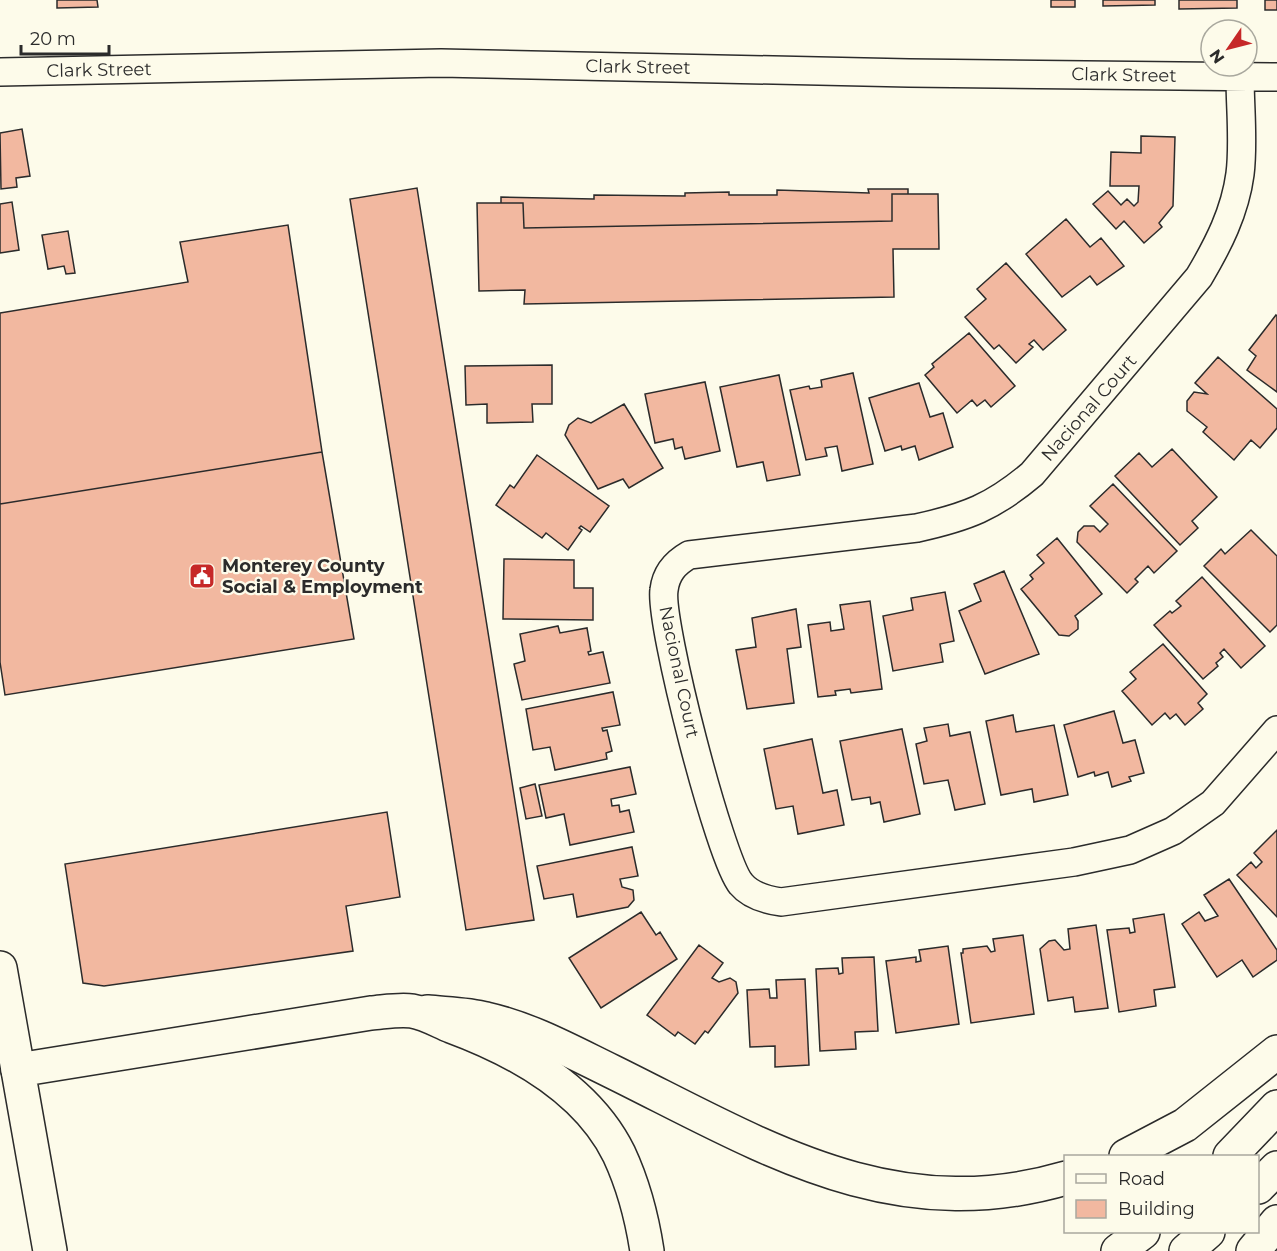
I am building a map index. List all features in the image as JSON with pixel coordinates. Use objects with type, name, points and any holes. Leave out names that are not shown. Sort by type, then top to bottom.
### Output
[{"type":"main road","points":[[0,968],[50,1251]]},
{"type":"main road","points":[[18,1070],[371,1013],[411,1011],[484,1018],[533,1033],[781,1155],[833,1174],[888,1188],[945,1194],[994,1193],[1064,1178]]},
{"type":"main road","points":[[411,1011],[483,1038],[537,1067],[572,1095],[600,1126],[619,1154],[643,1221],[647,1251]]},
{"type":"main road","points":[[1128,1155],[1185,1125],[1277,1052]]},
{"type":"main road","points":[[1231,1155],[1277,1107]]},
{"type":"main road","points":[[1259,1185],[1277,1168]]},
{"type":"main road","points":[[1253,1251],[1277,1222]]},
{"type":"main road","points":[[1118,1251],[1142,1233]]},
{"type":"main road","points":[[1186,1251],[1207,1233]]},
{"type":"street","name":"Clark Street","points":[[0,72],[441,63],[909,73],[1199,76]]},
{"type":"street","name":"Clark Street","points":[[1259,77],[1277,77]]},
{"type":"street","name":"Nacional Court","points":[[1240,78],[1240,173],[1230,217],[1215,250],[1199,278],[1032,474],[1007,495],[981,510],[952,520],[917,528],[689,555],[672,568],[667,578],[663,602],[680,687],[727,855],[741,885],[766,900],[782,902],[1074,862],[1130,850],[1173,831],[1213,803],[1277,730]]},
{"type":"building","points":[[57,0],[97,0],[98,7],[57,8]]},
{"type":"building","points":[[1051,0],[1075,0],[1075,7],[1051,7]]},
{"type":"building","points":[[1103,0],[1155,0],[1155,5],[1103,6]]},
{"type":"building","points":[[1179,0],[1237,0],[1237,8],[1179,9]]},
{"type":"building","points":[[1265,0],[1277,0],[1277,10],[1265,10]]},
{"type":"building","points":[[22,129],[30,176],[16,178],[17,187],[1,189],[0,133]]},
{"type":"building","points":[[1141,136],[1175,137],[1173,206],[1159,223],[1162,227],[1144,243],[1124,221],[1116,229],[1093,204],[1108,191],[1121,205],[1127,199],[1134,206],[1138,202],[1139,186],[1110,186],[1111,152],[1141,153]]},
{"type":"building","points":[[417,188],[534,920],[466,930],[350,199]]},
{"type":"building","points":[[868,189],[908,189],[908,194],[892,194],[892,221],[524,228],[523,203],[501,203],[501,197],[594,199],[594,195],[685,196],[685,193],[729,192],[729,195],[777,195],[777,190],[869,193]]},
{"type":"building","points":[[892,194],[938,194],[939,249],[893,249],[894,297],[524,304],[525,290],[479,291],[477,203],[523,203],[524,228],[892,221]]},
{"type":"building","points":[[12,202],[19,250],[0,253],[0,204]]},
{"type":"building","points":[[1066,219],[1090,247],[1101,238],[1124,266],[1097,285],[1090,276],[1062,297],[1026,254]]},
{"type":"building","points":[[288,225],[322,452],[0,504],[0,313],[188,282],[180,242]]},
{"type":"building","points":[[68,231],[75,273],[66,274],[64,266],[48,269],[42,235]]},
{"type":"building","points":[[1006,263],[1066,330],[1043,350],[1034,340],[1029,344],[1033,347],[1016,363],[999,345],[994,349],[965,317],[986,299],[977,289]]},
{"type":"building","points":[[1276,315],[1277,392],[1247,370],[1256,356],[1249,350]]},
{"type":"building","points":[[969,333],[1015,386],[991,407],[985,400],[977,406],[972,400],[957,413],[925,375],[934,367],[932,364]]},
{"type":"building","points":[[1218,357],[1277,409],[1277,428],[1260,448],[1251,440],[1234,460],[1203,432],[1207,427],[1187,411],[1187,401],[1194,392],[1207,394],[1195,383]]},
{"type":"building","points":[[552,365],[552,404],[532,404],[533,422],[487,423],[487,404],[466,405],[465,366]]},
{"type":"building","points":[[853,373],[873,464],[842,471],[837,446],[825,448],[827,456],[806,460],[790,390],[809,386],[810,389],[822,387],[821,380]]},
{"type":"building","points":[[779,375],[800,475],[767,481],[763,462],[737,467],[720,387]]},
{"type":"building","points":[[705,382],[720,451],[685,459],[682,447],[675,449],[673,439],[655,443],[645,394]]},
{"type":"building","points":[[919,383],[930,417],[943,413],[953,447],[919,460],[915,446],[902,450],[901,446],[885,451],[869,398]]},
{"type":"building","points":[[624,404],[663,468],[629,488],[623,479],[598,489],[565,435],[569,425],[578,418],[591,423]]},
{"type":"building","points":[[1172,449],[1217,497],[1192,521],[1198,528],[1180,545],[1115,476],[1139,453],[1152,467]]},
{"type":"building","points":[[322,452],[354,639],[5,695],[0,662],[0,504]]},
{"type":"building","points":[[537,455],[609,506],[590,532],[581,526],[579,528],[582,530],[568,550],[546,533],[542,538],[496,505],[510,485],[514,488]]},
{"type":"building","points":[[1113,484],[1177,551],[1154,573],[1148,566],[1135,579],[1138,582],[1127,593],[1077,542],[1078,532],[1084,526],[1094,526],[1100,532],[1108,524],[1090,506]]},
{"type":"building","points":[[1251,530],[1277,556],[1277,625],[1270,632],[1204,566],[1221,549],[1225,554]]},
{"type":"building","points":[[1057,538],[1102,594],[1075,616],[1078,629],[1069,636],[1059,635],[1021,589],[1033,579],[1030,575],[1044,563],[1037,555]]},
{"type":"building","points":[[504,559],[574,560],[574,588],[593,588],[593,620],[503,619]]},
{"type":"building","points":[[1004,571],[1039,654],[985,674],[959,611],[981,601],[974,584]]},
{"type":"building","points":[[1202,577],[1265,646],[1241,668],[1224,649],[1220,653],[1223,657],[1216,663],[1218,666],[1203,679],[1154,625],[1170,611],[1172,613],[1181,606],[1176,601]]},
{"type":"building","points":[[945,592],[954,641],[940,644],[943,662],[893,671],[883,616],[913,610],[911,598]]},
{"type":"building","points":[[870,601],[882,689],[851,693],[850,689],[835,691],[836,695],[818,697],[808,625],[830,622],[831,631],[844,629],[840,605]]},
{"type":"building","points":[[796,609],[801,647],[787,649],[794,703],[747,709],[736,650],[756,647],[752,618]]},
{"type":"building","points":[[558,626],[560,633],[587,628],[591,651],[588,652],[589,655],[603,652],[610,683],[522,700],[514,664],[525,661],[520,634]]},
{"type":"building","points":[[1163,644],[1207,694],[1198,703],[1203,709],[1185,725],[1176,714],[1170,719],[1165,713],[1152,725],[1122,691],[1136,679],[1130,672]]},
{"type":"building","points":[[613,692],[620,725],[602,728],[603,731],[607,730],[612,751],[606,753],[607,759],[555,770],[550,747],[533,750],[526,709]]},
{"type":"building","points":[[1114,711],[1123,743],[1135,740],[1144,773],[1129,777],[1131,781],[1112,787],[1108,772],[1095,776],[1094,772],[1078,777],[1064,725]]},
{"type":"building","points":[[1013,715],[1016,732],[1054,725],[1068,795],[1034,802],[1032,789],[1001,795],[986,721]]},
{"type":"building","points":[[948,724],[950,736],[970,732],[985,804],[955,810],[948,780],[924,784],[916,744],[927,741],[924,728]]},
{"type":"building","points":[[902,729],[920,814],[884,822],[880,802],[871,804],[870,797],[852,800],[840,741]]},
{"type":"building","points":[[812,739],[823,793],[837,790],[844,825],[798,834],[793,806],[776,809],[764,749]]},
{"type":"building","points":[[630,767],[636,794],[611,799],[612,806],[619,805],[620,812],[629,810],[634,832],[570,845],[564,814],[546,818],[539,785]]},
{"type":"building","points":[[535,784],[542,816],[526,819],[520,788]]},
{"type":"building","points":[[387,812],[400,897],[346,906],[353,951],[104,986],[83,983],[65,864]]},
{"type":"building","points":[[1277,830],[1277,917],[1237,875],[1251,862],[1256,868],[1262,862],[1254,853]]},
{"type":"building","points":[[632,847],[638,876],[620,879],[622,887],[633,890],[634,900],[628,907],[577,917],[573,894],[544,899],[537,866]]},
{"type":"building","points":[[1229,879],[1277,950],[1277,960],[1253,977],[1242,960],[1217,977],[1182,924],[1199,912],[1205,921],[1218,916],[1204,895]]},
{"type":"building","points":[[641,912],[656,935],[660,932],[677,959],[601,1008],[569,958]]},
{"type":"building","points":[[1164,914],[1175,987],[1154,990],[1156,1006],[1119,1012],[1107,930],[1129,928],[1130,933],[1135,932],[1133,919]]},
{"type":"building","points":[[1096,925],[1108,1008],[1075,1012],[1073,997],[1048,1001],[1040,949],[1049,941],[1055,940],[1064,950],[1070,949],[1068,929]]},
{"type":"building","points":[[1023,935],[1034,1014],[971,1023],[961,953],[963,949],[987,946],[991,952],[995,951],[993,939]]},
{"type":"building","points":[[699,945],[723,963],[712,978],[719,982],[730,978],[736,982],[738,993],[708,1033],[705,1031],[695,1044],[678,1032],[675,1036],[647,1015]]},
{"type":"building","points":[[948,946],[959,1024],[896,1033],[886,961],[916,957],[916,962],[921,961],[919,950]]},
{"type":"building","points":[[874,957],[878,1031],[855,1032],[856,1049],[820,1051],[816,969],[838,968],[839,974],[843,973],[842,958]]},
{"type":"building","points":[[805,979],[809,1065],[775,1067],[775,1046],[750,1047],[747,990],[769,989],[770,998],[777,998],[776,980]]},
{"type":"place","name":"Monterey County Social & Employment","points":[[202,576]]}]
